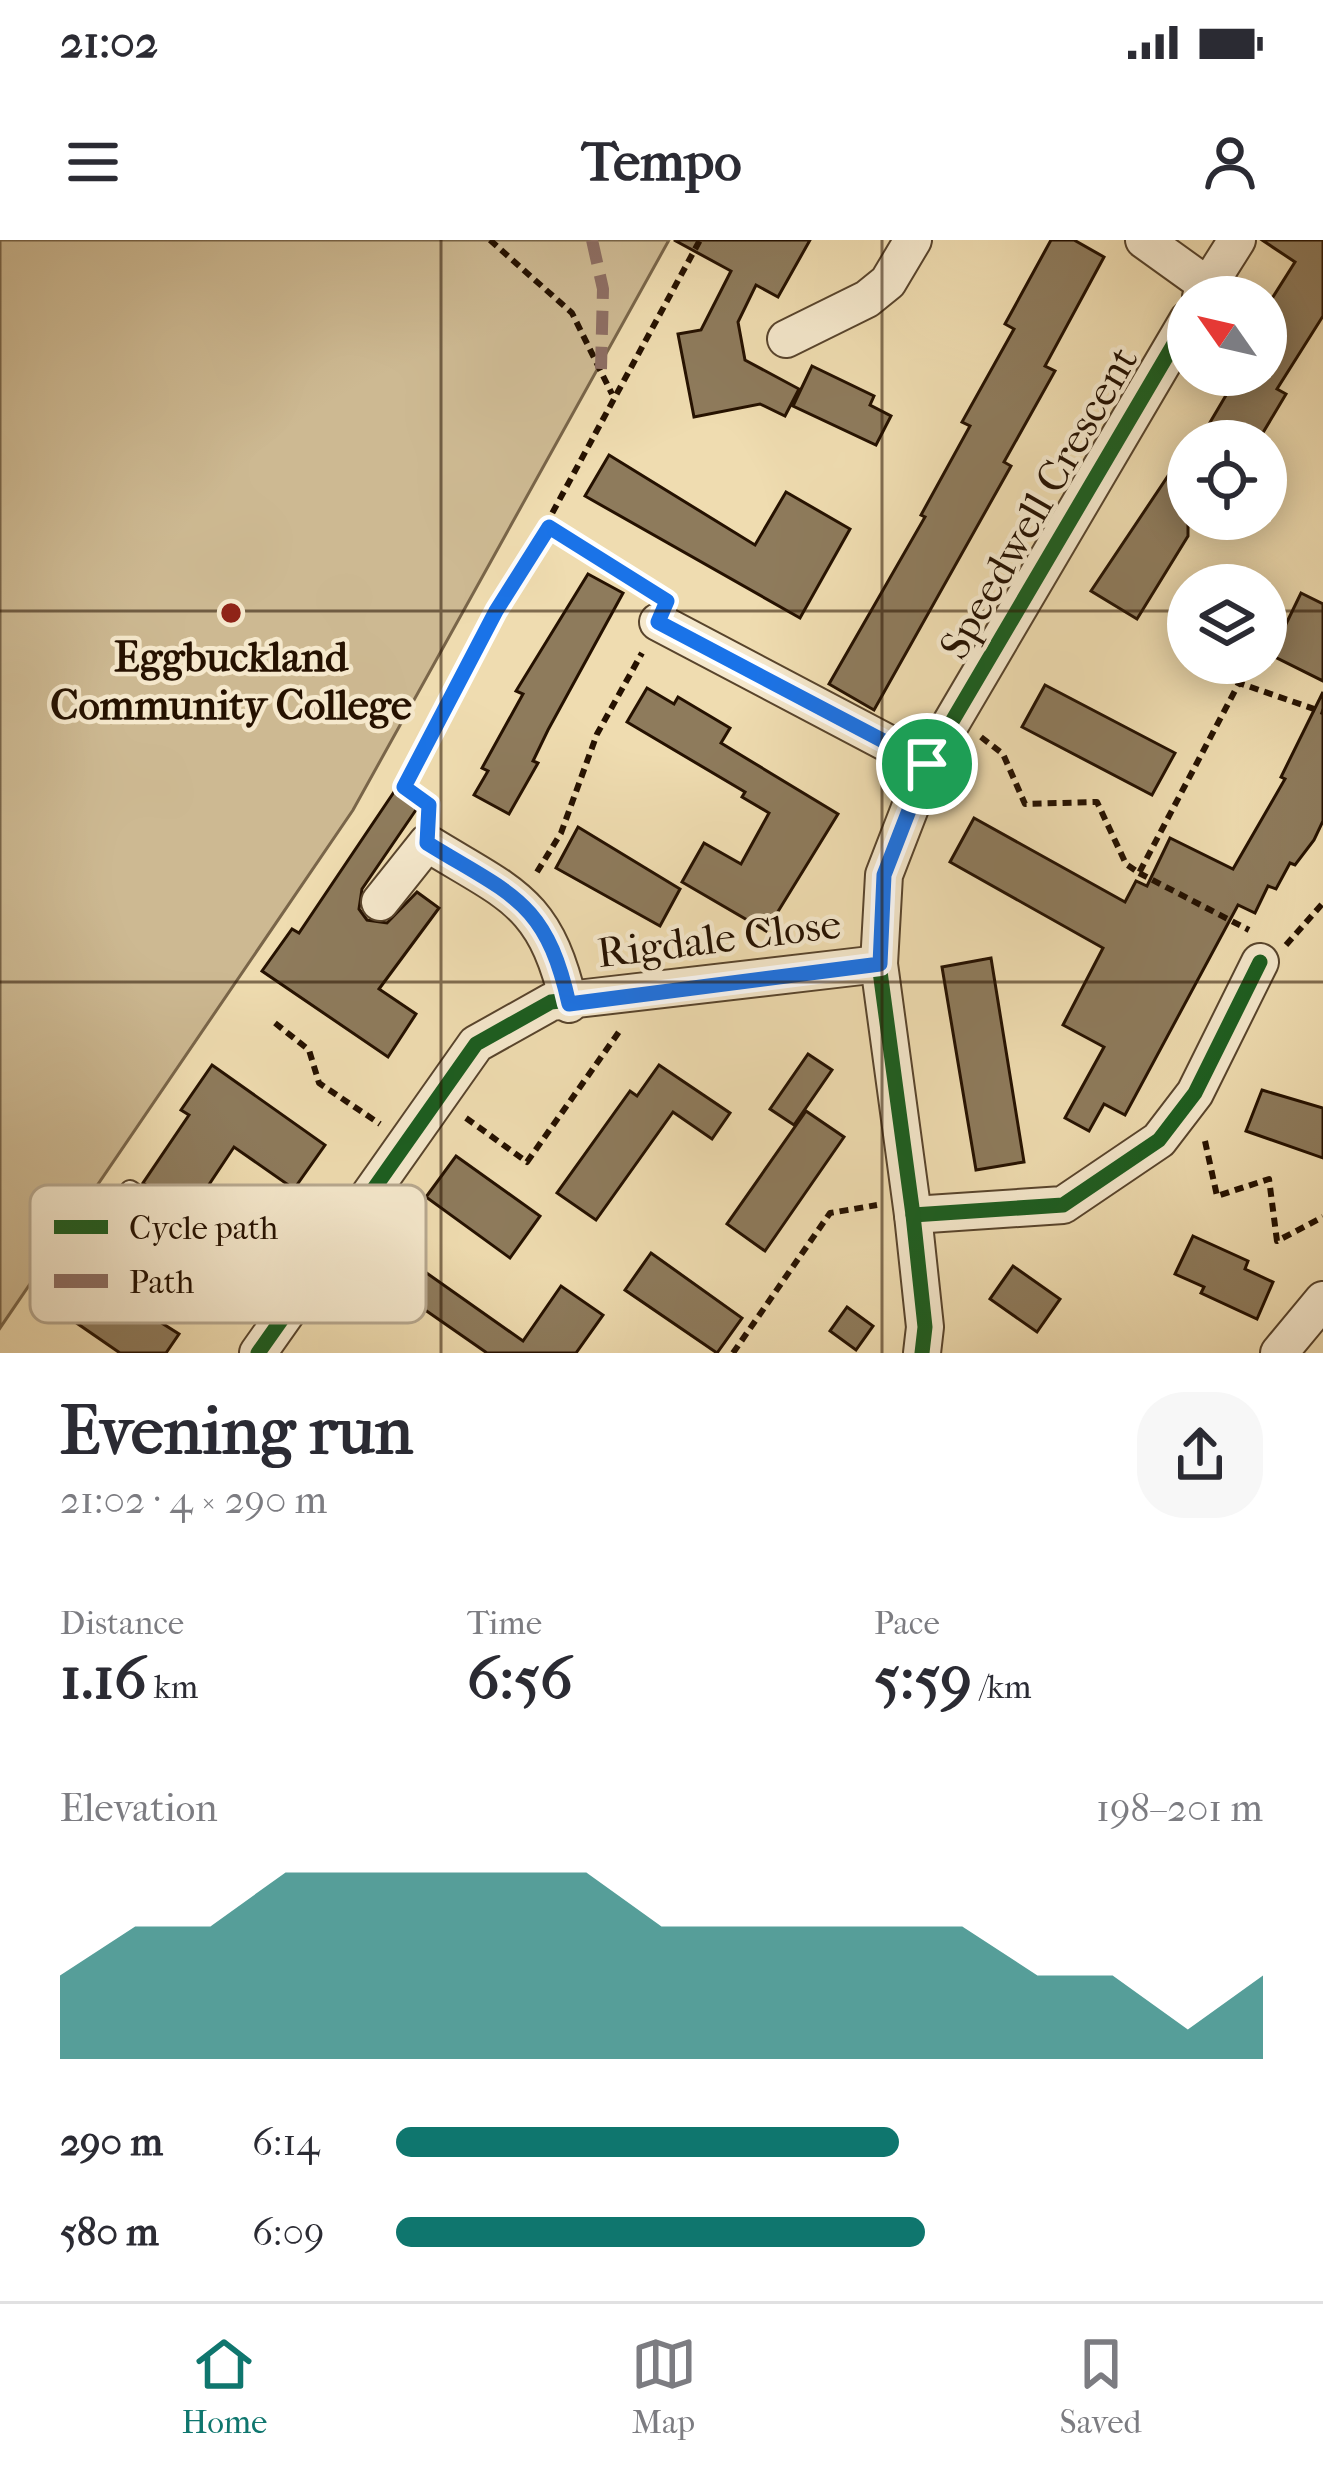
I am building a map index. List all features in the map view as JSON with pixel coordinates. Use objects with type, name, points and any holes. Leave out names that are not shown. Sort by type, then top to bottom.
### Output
[{"type":"street","points":[[786,339],[840,308],[868,299],[888,282],[913,240]]},
{"type":"street","points":[[1144,240],[1186,276]]},
{"type":"street","points":[[1214,276],[1237,240]]},
{"type":"street","name":"Speedwell Crescent","points":[[922,1353],[925,1327],[880,964],[884,875],[927,764],[1167,356]]},
{"type":"street","points":[[658,622],[927,764]]},
{"type":"street","points":[[380,902],[427,843]]},
{"type":"street","name":"Rigdale Close","points":[[427,843],[516,898],[542,923],[569,1004]]},
{"type":"street","points":[[912,1207],[1063,1205],[1159,1141],[1195,1093],[1260,962]]},
{"type":"street","name":"Rigdale Close","points":[[378,1185],[476,1044],[551,1002],[569,1004],[880,964]]},
{"type":"street","points":[[1280,1353],[1323,1300]]},
{"type":"street","name":"Rigdale Close","points":[[258,1353],[280,1323]]},
{"type":"path","points":[[490,240],[572,313],[613,396]]},
{"type":"path","points":[[427,843],[429,805],[404,787],[496,611],[549,527],[613,396],[700,240]]},
{"type":"path","points":[[516,898],[548,858],[597,734],[667,601],[549,527]]},
{"type":"path","points":[[1139,873],[1239,683],[1323,712]]},
{"type":"path","points":[[952,722],[1004,754],[1025,804],[1097,802],[1126,864],[1256,934],[1260,962],[1292,941],[1323,903]]},
{"type":"path","points":[[438,1098],[526,1162],[625,1022],[584,1023],[569,1004]]},
{"type":"path","points":[[274,1023],[309,1050],[319,1083],[408,1142]]},
{"type":"path","points":[[1195,1093],[1217,1196],[1269,1179],[1277,1241],[1323,1217]]},
{"type":"path","points":[[733,1353],[830,1213],[912,1207]]},
{"type":"shaded area","name":"Eggbuckland Community College","points":[[0,240],[669,240],[353,810],[97,1185],[30,1185],[30,1284],[0,1328]]},
{"type":"building","points":[[674,240],[810,240],[778,297],[756,285],[738,322],[745,360],[799,389],[785,416],[760,404],[694,417],[678,334],[701,330],[731,271]]},
{"type":"building","points":[[1051,240],[1074,240],[1104,257],[1045,366],[1055,371],[1004,462],[1011,466],[874,710],[829,684],[925,517],[921,515],[970,426],[962,422],[1014,329],[1005,324]]},
{"type":"building","points":[[1262,240],[1323,240],[1323,316],[1287,373],[1286,276],[1295,262]]},
{"type":"building","points":[[812,366],[874,396],[870,405],[891,416],[876,445],[793,406]]},
{"type":"building","points":[[1226,396],[1285,396],[1271,420],[1211,420]]},
{"type":"building","points":[[609,455],[755,545],[786,492],[850,529],[800,618],[585,496]]},
{"type":"building","points":[[1167,477],[1167,540],[1186,540],[1137,619],[1091,591]]},
{"type":"building","points":[[588,574],[623,593],[548,730],[533,761],[538,763],[509,814],[474,795],[488,771],[482,768],[523,694],[516,691]]},
{"type":"building","points":[[1301,593],[1323,604],[1323,681],[1287,663],[1287,622]]},
{"type":"building","points":[[1045,685],[1175,753],[1152,795],[1022,727]]},
{"type":"building","points":[[647,688],[674,704],[678,697],[730,728],[721,743],[838,814],[766,931],[682,882],[704,843],[741,864],[769,813],[742,797],[745,792],[627,722]]},
{"type":"building","points":[[1323,692],[1323,821],[1314,840],[1295,865],[1290,863],[1276,889],[1268,886],[1255,913],[1238,905],[1125,1115],[1104,1104],[1089,1131],[1065,1118],[1104,1047],[1063,1025],[1103,948],[950,862],[974,818],[1125,902],[1136,881],[1147,886],[1170,838],[1233,869],[1285,779],[1281,777]]},
{"type":"building","points":[[396,789],[420,804],[362,889],[359,909],[367,920],[387,923],[417,892],[439,908],[379,989],[416,1014],[388,1057],[262,971],[292,929],[299,933]]},
{"type":"building","points":[[578,827],[680,889],[660,926],[556,868]]},
{"type":"building","points":[[991,958],[1024,1162],[976,1170],[942,967]]},
{"type":"building","points":[[808,1054],[832,1070],[794,1125],[770,1109]]},
{"type":"building","points":[[212,1065],[325,1145],[297,1185],[288,1185],[234,1147],[209,1185],[146,1185],[189,1115],[181,1110]]},
{"type":"building","points":[[659,1065],[730,1113],[712,1139],[673,1112],[596,1220],[557,1193],[630,1091],[637,1096]]},
{"type":"building","points":[[1262,1090],[1323,1108],[1323,1158],[1246,1131]]},
{"type":"building","points":[[806,1111],[844,1137],[765,1251],[727,1224]]},
{"type":"building","points":[[456,1156],[540,1216],[510,1258],[426,1197]]},
{"type":"building","points":[[1193,1236],[1248,1261],[1245,1269],[1273,1282],[1257,1319],[1201,1293],[1204,1287],[1175,1274]]},
{"type":"building","points":[[651,1253],[742,1318],[717,1353],[625,1290]]},
{"type":"building","points":[[1013,1266],[1060,1299],[1037,1332],[990,1299]]},
{"type":"building","points":[[426,1273],[523,1341],[561,1286],[603,1315],[576,1353],[487,1353],[426,1311]]},
{"type":"building","points":[[847,1307],[873,1326],[856,1350],[830,1331]]},
{"type":"building","points":[[77,1323],[162,1323],[179,1334],[166,1353],[120,1353]]},
{"type":"marked path","points":[[592,240],[603,289],[601,369]]},
{"type":"cycle path","points":[[922,1353],[925,1327],[913,1215],[879,964],[884,875],[927,764],[1167,356]]},
{"type":"cycle path","points":[[913,1215],[1063,1205],[1159,1140],[1195,1093],[1260,962]]},
{"type":"cycle path","points":[[377,1185],[476,1044],[551,1002],[879,964]]},
{"type":"cycle path","points":[[258,1353],[279,1323]]},
{"type":"place","name":"Eggbuckland Community College","points":[[231,613]]},
{"type":"route","points":[[549,527],[667,601],[658,622],[927,764],[884,875],[880,964],[569,1004],[561,967],[542,923],[516,898],[427,843],[429,805],[404,787],[496,611],[549,527]]}]
